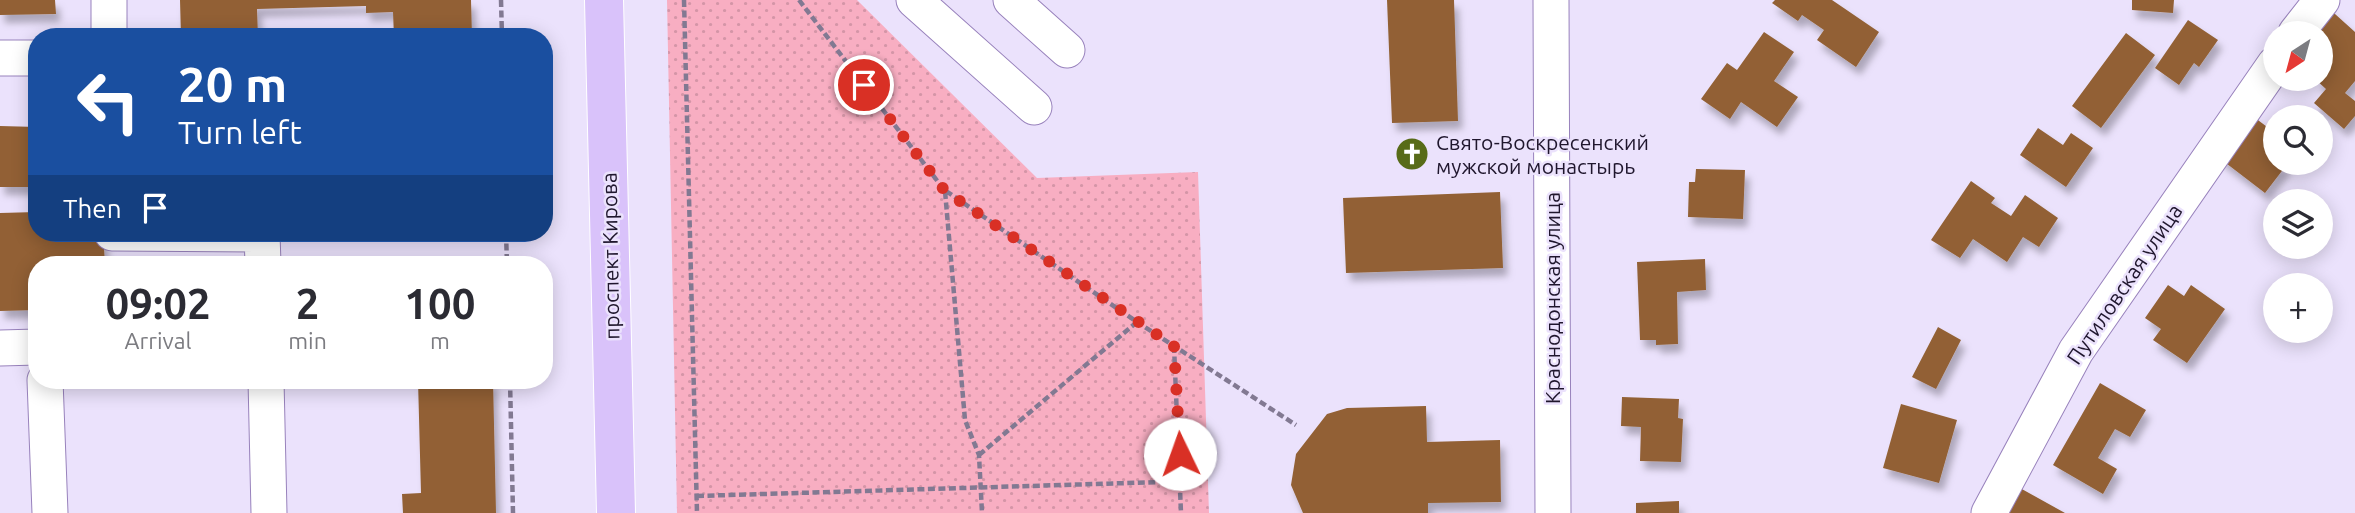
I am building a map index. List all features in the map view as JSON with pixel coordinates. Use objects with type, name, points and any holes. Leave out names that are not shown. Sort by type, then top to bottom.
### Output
[{"type":"main road","name":"проспект Кирова","points":[[604,0],[616,513]]},
{"type":"street","points":[[108,0],[109,28]]},
{"type":"street","points":[[914,0],[1034,107]]},
{"type":"street","points":[[1011,0],[1067,50]]},
{"type":"street","name":"Краснодонская улица","points":[[1551,0],[1553,513]]},
{"type":"street","points":[[2306,21],[2322,0]]},
{"type":"street","points":[[0,58],[28,58]]},
{"type":"street","name":"Путиловская улица","points":[[1989,513],[2076,351],[2263,81]]},
{"type":"street","points":[[0,348],[28,347]]},
{"type":"street","points":[[45,389],[50,513]]},
{"type":"street","points":[[266,389],[269,513]]},
{"type":"path","points":[[501,0],[502,28]]},
{"type":"path","points":[[684,0],[697,513]]},
{"type":"path","points":[[799,0],[945,191],[1137,322],[1296,425]]},
{"type":"path","points":[[945,191],[965,420],[979,455],[982,513]]},
{"type":"path","points":[[979,455],[1137,322]]},
{"type":"path","points":[[1174,346],[1181,513]]},
{"type":"path","points":[[510,389],[513,513]]},
{"type":"path","points":[[697,496],[1195,481]]},
{"type":"shaded area","points":[[667,0],[857,0],[1037,178],[1198,172],[1209,513],[677,513]]},
{"type":"building","points":[[0,0],[55,0],[56,14],[0,15]]},
{"type":"building","points":[[180,0],[471,0],[472,28],[394,28],[393,12],[366,13],[366,6],[257,9],[258,28],[181,28]]},
{"type":"building","points":[[1387,0],[1454,0],[1458,121],[1392,123]]},
{"type":"building","points":[[1775,0],[1832,0],[1879,32],[1856,67],[1817,40],[1824,30],[1802,15],[1798,21],[1772,3]]},
{"type":"building","points":[[2132,0],[2174,0],[2173,13],[2132,10]]},
{"type":"building","points":[[2325,5],[2355,32],[2355,81],[2345,93],[2355,101],[2355,116],[2344,129],[2333,119],[2333,105],[2314,103],[2324,91],[2333,91],[2333,21],[2311,21]]},
{"type":"building","points":[[2188,20],[2218,40],[2199,67],[2194,63],[2179,85],[2155,68]]},
{"type":"building","points":[[1764,32],[1794,52],[1774,81],[1798,97],[1777,127],[1741,102],[1730,119],[1701,99],[1727,63],[1737,70]]},
{"type":"building","points":[[2126,33],[2155,55],[2101,128],[2072,106]]},
{"type":"building","points":[[2250,114],[2263,124],[2263,175],[2279,175],[2263,191],[2218,157]]},
{"type":"building","points":[[0,126],[28,127],[28,187],[0,187]]},
{"type":"building","points":[[2038,128],[2063,145],[2071,133],[2093,148],[2066,187],[2020,155]]},
{"type":"building","points":[[1696,169],[1745,170],[1743,219],[1688,217],[1689,182],[1695,182]]},
{"type":"building","points":[[1971,181],[1995,198],[1991,203],[2011,216],[2025,195],[2058,218],[2039,247],[2023,237],[2007,262],[1973,239],[1960,258],[1931,240]]},
{"type":"building","points":[[1500,192],[1503,268],[1346,273],[1343,198]]},
{"type":"building","points":[[28,212],[28,242],[104,242],[104,256],[28,256],[28,310],[0,311],[0,213]]},
{"type":"building","points":[[1705,259],[1706,290],[1677,292],[1678,344],[1656,345],[1656,340],[1640,340],[1637,262]]},
{"type":"building","points":[[2168,285],[2184,296],[2191,285],[2225,309],[2187,363],[2153,340],[2161,329],[2145,318]]},
{"type":"building","points":[[1938,327],[1961,340],[1936,389],[1912,377]]},
{"type":"building","points":[[2100,383],[2146,410],[2130,437],[2115,429],[2098,458],[2117,469],[2103,494],[2053,465]]},
{"type":"building","points":[[418,389],[493,389],[496,513],[403,513],[402,494],[421,493]]},
{"type":"building","points":[[1622,397],[1679,399],[1678,418],[1683,419],[1681,462],[1640,461],[1641,427],[1621,426]]},
{"type":"building","points":[[1901,404],[1957,420],[1939,483],[1883,468]]},
{"type":"building","points":[[1426,406],[1427,442],[1500,440],[1501,502],[1428,503],[1428,513],[1303,513],[1291,485],[1296,454],[1327,414],[1347,408]]},
{"type":"building","points":[[2020,488],[2065,513],[2006,513]]},
{"type":"building","points":[[1679,501],[1679,513],[1636,513],[1636,503]]},
{"type":"place","name":"Свято-Воскресенский мужской монастырь","points":[[1412,154]]},
{"type":"route","points":[[864,85],[945,191],[1174,346],[1180,454]]}]
